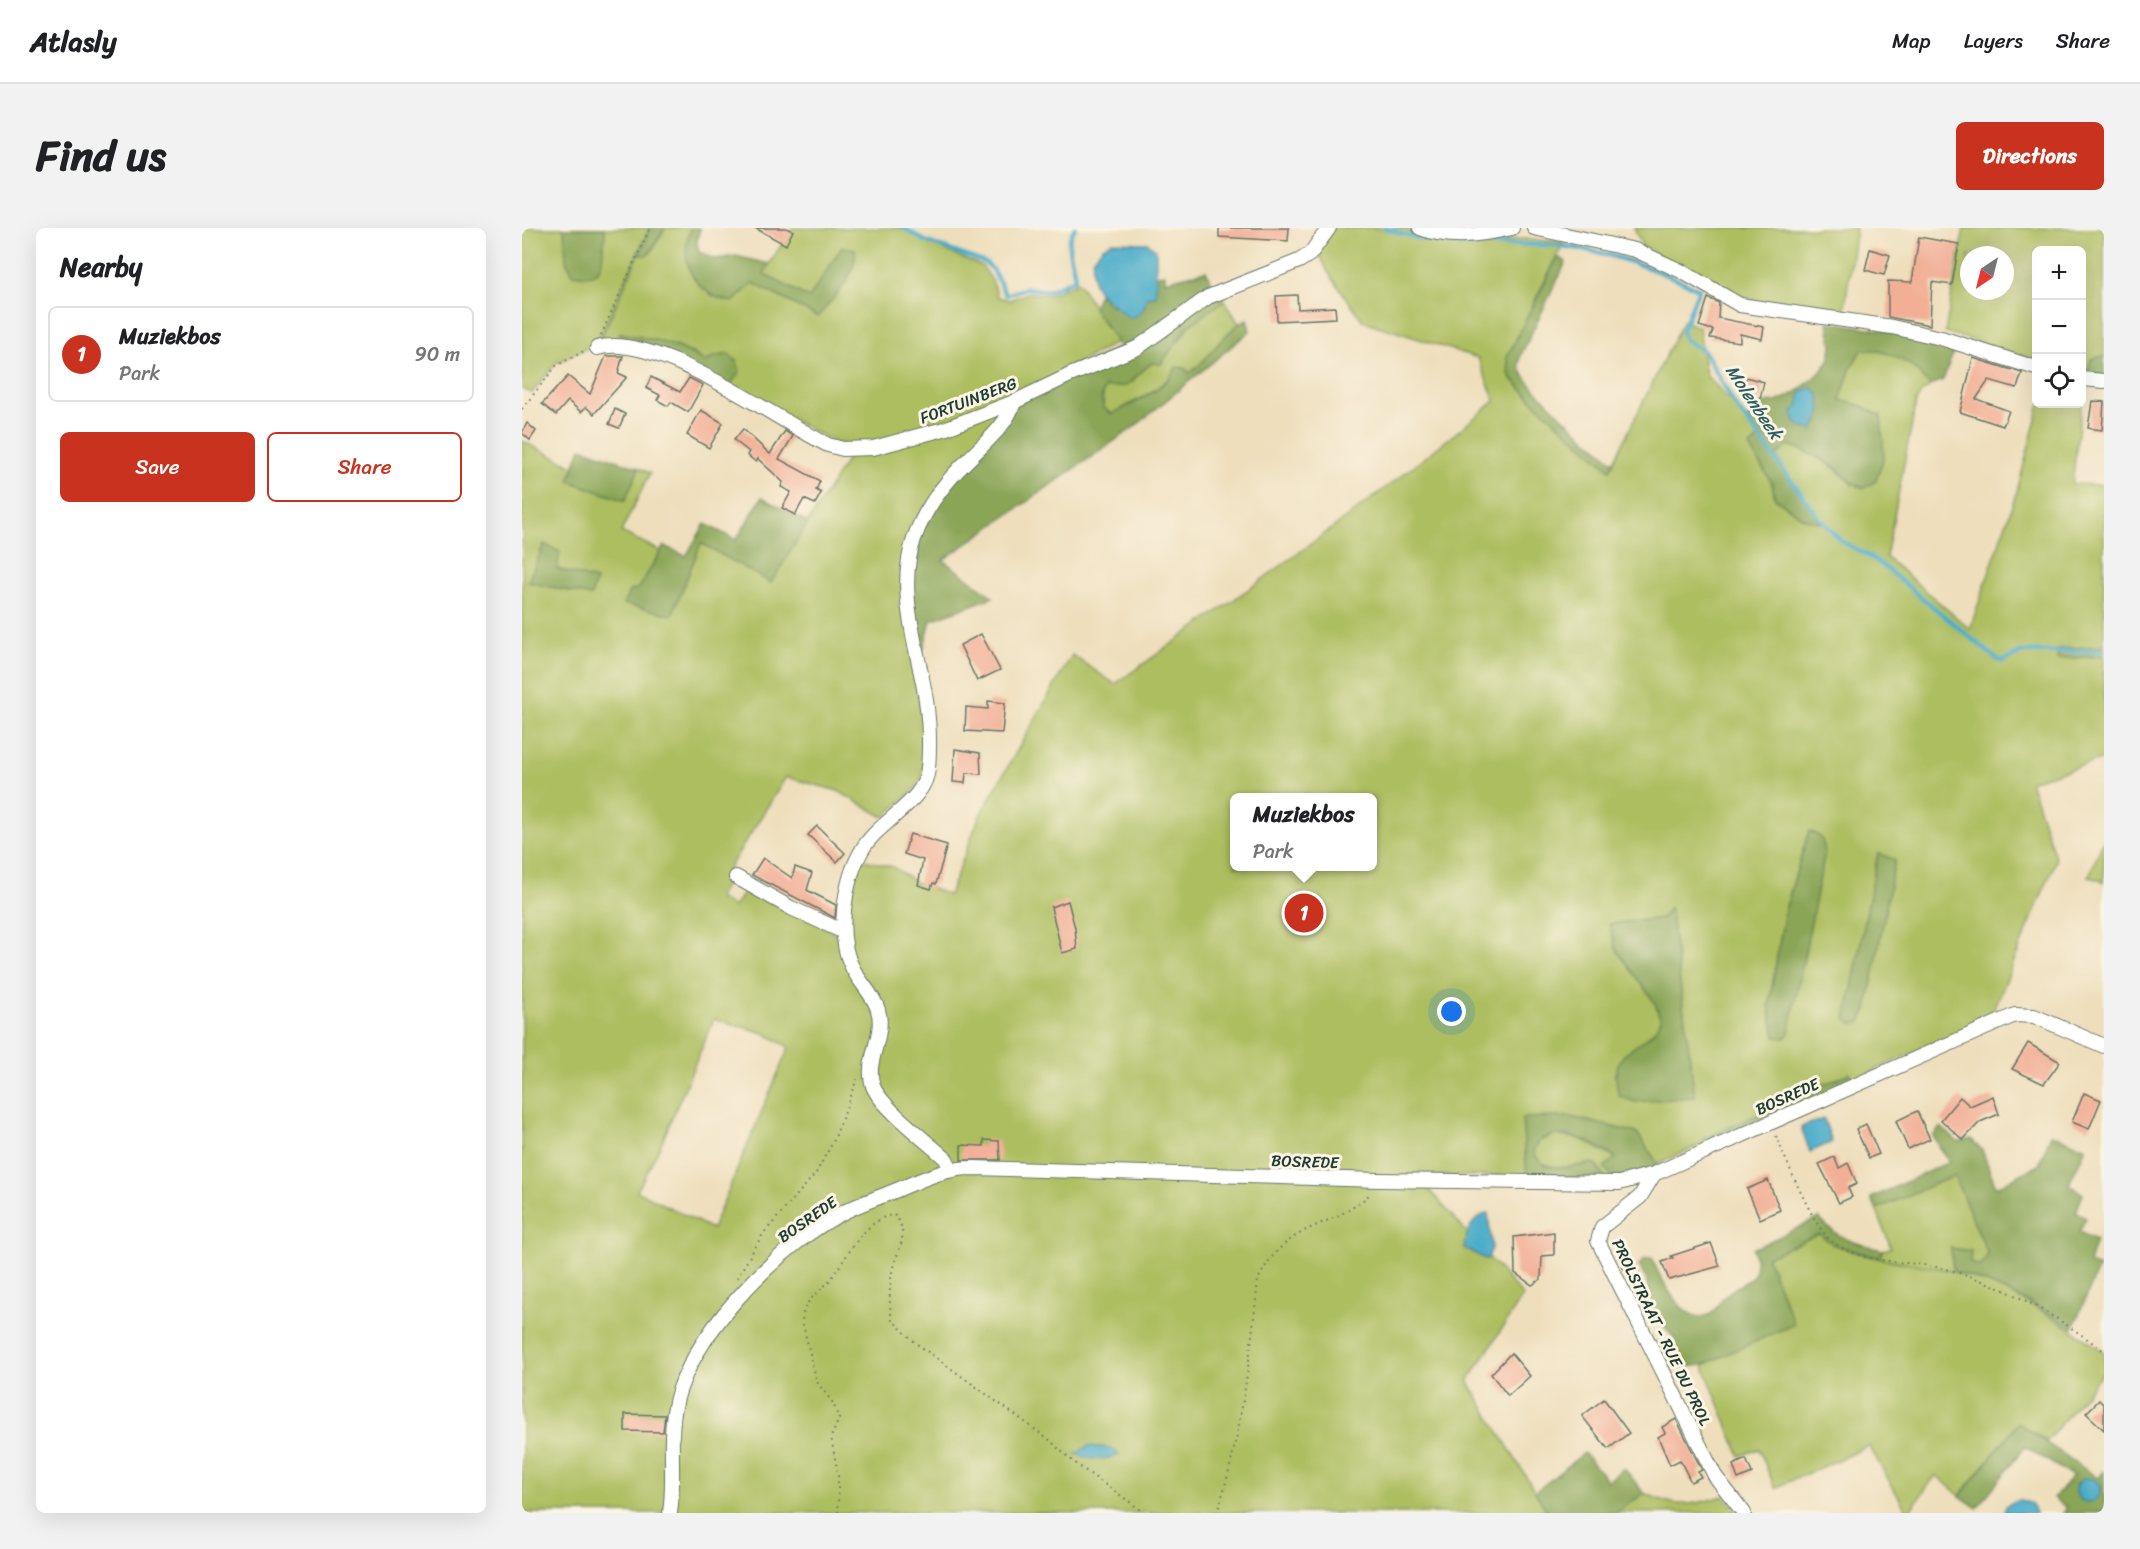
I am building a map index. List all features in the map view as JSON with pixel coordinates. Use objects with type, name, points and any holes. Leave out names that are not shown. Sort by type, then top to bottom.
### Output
[{"type":"street","name":"FORTUINBERG","points":[[597,348],[633,348],[666,357],[809,435],[843,449],[873,448],[916,438],[1014,402],[1070,375],[1137,348],[1208,297],[1299,261],[1310,254],[1329,228]]},
{"type":"street","points":[[1420,228],[1438,234],[1458,236],[1512,228]]},
{"type":"street","points":[[1534,228],[1635,250],[1682,271],[1740,305],[1915,332],[2032,367]]},
{"type":"street","points":[[2086,379],[2104,381]]},
{"type":"street","points":[[951,1168],[946,1159],[897,1114],[873,1087],[871,1075],[880,1024],[879,1010],[850,964],[842,931],[851,876],[861,851],[890,818],[919,793],[928,771],[926,702],[914,642],[908,587],[908,563],[914,538],[940,492],[1008,418],[1014,402]]},
{"type":"street","points":[[736,877],[791,908],[842,931]]},
{"type":"street","name":"BOSREDE","points":[[670,1513],[674,1488],[674,1421],[679,1392],[695,1358],[740,1294],[760,1273],[834,1217],[951,1168],[1378,1180],[1619,1183],[1654,1174],[2015,1015],[2034,1016],[2104,1046]]},
{"type":"street","name":"PROLSTRAAT - RUE DU PROL","points":[[1654,1174],[1640,1197],[1602,1227],[1598,1241],[1715,1476],[1744,1513]]},
{"type":"path","points":[[522,409],[556,366],[578,353],[597,348],[650,228]]},
{"type":"path","points":[[735,1282],[763,1234],[816,1173],[834,1140],[858,1077]]},
{"type":"path","points":[[1770,1121],[1792,1172],[1819,1224],[1831,1240],[1864,1255],[1944,1269],[1986,1283],[2050,1314],[2104,1351]]},
{"type":"path","points":[[1217,1513],[1231,1465],[1251,1348],[1258,1280],[1263,1269],[1280,1245],[1367,1197],[1375,1189],[1378,1180]]},
{"type":"path","points":[[838,1513],[838,1474],[831,1437],[839,1419],[833,1402],[817,1382],[802,1321],[802,1311],[807,1302],[829,1281],[845,1255],[861,1237],[881,1219],[894,1215],[902,1223],[903,1233],[889,1292],[892,1320],[917,1344],[1052,1441],[1067,1458],[1121,1494],[1143,1513]]},
{"type":"green space","points":[[522,228],[649,228],[597,343],[556,363],[532,393],[522,389]]},
{"type":"green space","points":[[564,228],[604,228],[602,262],[593,274],[581,276],[573,274],[566,261]]},
{"type":"green space","points":[[651,228],[665,228],[647,256],[639,254]]},
{"type":"green space","points":[[665,228],[691,228],[686,254],[733,302],[753,282],[818,317],[842,247],[809,299],[763,274],[792,228],[901,228],[923,241],[982,266],[992,280],[998,297],[1009,300],[1028,293],[1049,295],[1078,282],[1117,342],[1022,394],[942,426],[869,445],[835,443],[730,386],[716,356],[705,362],[693,353],[620,333],[619,344],[599,343],[639,254],[651,253]]},
{"type":"green space","points":[[691,228],[700,228],[697,242],[699,252],[715,259],[736,256],[769,264],[764,274],[809,298],[842,247],[855,249],[855,259],[849,277],[818,317],[753,283],[733,302],[709,293],[693,276],[686,254]]},
{"type":"green space","points":[[1333,228],[1402,228],[1431,239],[1455,242],[1525,239],[1564,242],[1507,357],[1510,377],[1536,404],[1610,469],[1683,321],[1699,327],[1706,375],[1747,419],[1759,439],[1750,447],[1772,483],[1775,498],[1803,518],[1819,522],[1776,456],[1789,445],[1798,448],[1832,466],[1852,485],[1862,406],[1840,400],[1851,367],[1861,350],[1882,352],[1903,361],[1932,385],[1921,393],[1916,402],[1886,557],[1970,629],[2017,491],[2039,408],[2082,408],[2072,484],[2104,485],[2104,646],[2059,649],[2058,659],[2104,656],[2104,759],[2030,781],[2056,860],[1991,1017],[1852,1081],[1849,1073],[1705,1139],[1705,1143],[1658,1164],[1637,1133],[1571,1117],[1522,1118],[1527,1176],[1417,1176],[1523,1296],[1468,1381],[1548,1513],[522,1513],[522,441],[575,467],[570,481],[625,500],[639,468],[650,473],[621,532],[661,551],[639,588],[672,615],[701,543],[771,582],[849,456],[1006,406],[961,462],[917,669],[926,756],[920,784],[884,817],[838,791],[786,777],[727,871],[732,874],[718,898],[734,907],[747,887],[837,934],[848,948],[850,901],[860,859],[893,867],[917,883],[949,895],[980,815],[1072,655],[1115,684],[1355,511],[1495,401],[1478,358],[1363,321],[1328,272],[1318,251]],"holes":[[[1809,831],[1769,1006],[1785,910]],[[1670,908],[1695,1097],[1614,1076],[1624,1057],[1650,1034],[1661,1020],[1655,1003],[1610,924],[1662,918]],[[714,1019],[764,1033],[789,1047],[712,1229],[637,1191],[661,1144]]]},
{"type":"green space","points":[[1634,228],[1856,228],[1844,313],[1760,302],[1732,295],[1642,246]]},
{"type":"green space","points":[[1964,228],[2104,228],[2104,356],[2091,359],[2086,376],[2086,246],[2032,246],[2032,359],[1945,332],[1960,250],[1960,300],[2014,300],[2014,246],[1961,246]]},
{"type":"green space","points":[[1558,257],[1566,262],[1520,357],[1520,366],[1524,376],[1546,401],[1614,462],[1610,470],[1536,404],[1510,376],[1507,357]]},
{"type":"green space","points":[[1206,271],[1217,296],[1222,294],[1225,300],[1186,328],[1161,364],[1151,363],[1126,386],[1106,387],[1101,399],[1105,409],[1112,414],[1148,395],[1164,383],[1176,367],[1184,368],[1190,373],[1231,331],[1247,319],[1250,331],[1133,428],[943,560],[993,597],[931,620],[922,653],[911,595],[910,562],[922,526],[1006,406],[1120,347],[1093,308],[1099,293],[1107,303],[1119,308],[1146,297],[1156,296],[1157,275],[1165,274],[1165,281]]},
{"type":"green space","points":[[1225,300],[1239,324],[1204,362],[1190,373],[1172,376],[1150,393],[1112,414],[1104,410],[1103,392],[1106,387],[1133,382],[1136,376],[1178,342],[1191,324]]},
{"type":"green space","points":[[1828,322],[1881,330],[1955,348],[1943,380],[1932,385],[1910,365],[1882,352],[1861,351],[1851,367],[1840,400],[1862,406],[1881,416],[1884,457],[1876,481],[1864,488],[1860,487],[1826,462],[1789,445],[1776,456],[1820,523],[1803,518],[1775,498],[1772,483],[1749,447],[1759,438],[1747,419],[1765,403],[1776,402],[1794,394],[1820,373],[1829,361],[1832,346]]},
{"type":"green space","points":[[620,333],[675,346],[705,362],[716,356],[729,354],[736,361],[740,371],[730,386],[619,344]]},
{"type":"green space","points":[[2104,356],[2104,377],[2087,376],[2091,359]]},
{"type":"green space","points":[[581,448],[639,468],[625,501],[569,481]]},
{"type":"green space","points":[[762,497],[808,523],[771,583],[701,543],[672,615],[624,604],[629,591],[639,588],[664,546],[686,556],[705,524],[736,540]]},
{"type":"green space","points":[[544,544],[560,552],[557,569],[596,580],[591,596],[528,582]]},
{"type":"green space","points":[[2104,646],[2104,656],[2057,659],[2059,649]]},
{"type":"green space","points":[[1809,831],[1821,838],[1825,852],[1789,1033],[1785,1038],[1775,1037],[1769,1006],[1785,910]]},
{"type":"green space","points":[[2104,839],[2104,882],[2089,876]]},
{"type":"green space","points":[[1878,853],[1895,860],[1867,1009],[1861,1022],[1853,1024],[1846,1019]]},
{"type":"green space","points":[[1670,907],[1695,1097],[1635,1102],[1619,1096],[1616,1079],[1618,1066],[1622,1057],[1646,1039],[1661,1020],[1655,1003],[1616,949],[1609,924],[1662,918]]},
{"type":"green space","points":[[1850,1073],[1852,1081],[1705,1143],[1704,1139]]},
{"type":"green space","points":[[1571,1117],[1637,1133],[1658,1164],[1648,1170],[1613,1178],[1604,1167],[1616,1158],[1579,1138],[1558,1135],[1539,1141],[1534,1151],[1538,1159],[1544,1164],[1559,1168],[1594,1163],[1606,1179],[1527,1176],[1522,1118]]},
{"type":"green space","points":[[1941,1127],[1958,1142],[1971,1139],[1982,1150],[1996,1187],[2039,1165],[2051,1134],[2086,1148],[2069,1184],[2083,1194],[2076,1212],[2086,1218],[2079,1232],[2096,1240],[2089,1263],[2099,1267],[2073,1328],[2015,1295],[1953,1271],[1951,1248],[1971,1251],[1970,1263],[1981,1266],[1988,1254],[1954,1176],[1876,1209],[1871,1198],[1949,1162],[1933,1136]]},
{"type":"green space","points":[[1555,1135],[1581,1139],[1617,1159],[1613,1178],[1606,1179],[1594,1163],[1559,1168],[1543,1164],[1537,1159],[1534,1151],[1539,1141]]},
{"type":"green space","points":[[1954,1175],[1988,1254],[1981,1266],[1969,1263],[1951,1248],[1953,1271],[1880,1258],[1882,1250],[1891,1248],[1876,1209]]},
{"type":"green space","points":[[1819,1218],[1839,1235],[1856,1243],[1882,1250],[1880,1258],[1834,1245],[1819,1234],[1767,1257],[1794,1324],[1703,1365],[1678,1368],[1659,1360],[1654,1342],[1670,1353],[1676,1340],[1651,1310],[1647,1281],[1639,1265],[1644,1259],[1652,1258],[1666,1287],[1681,1307],[1699,1317],[1709,1315],[1731,1290],[1753,1275],[1756,1270],[1753,1249]]},
{"type":"green space","points":[[1819,1233],[1848,1250],[1880,1259],[1946,1270],[2009,1293],[2068,1327],[2104,1352],[2104,1371],[2047,1441],[2018,1423],[1960,1496],[1936,1475],[1908,1513],[1869,1446],[1775,1488],[1759,1449],[1740,1456],[1703,1365],[1793,1324],[1767,1257]]},
{"type":"green space","points":[[2018,1423],[2098,1478],[2104,1471],[2104,1513],[2063,1513],[2067,1508],[2054,1498],[2073,1476],[2025,1447],[1977,1508],[1960,1496]]},
{"type":"green space","points":[[1584,1453],[1608,1481],[1624,1468],[1644,1493],[1615,1513],[1548,1513],[1535,1492]]},
{"type":"green space","points":[[1644,1493],[1675,1504],[1692,1504],[1724,1496],[1739,1513],[1615,1513]]},
{"type":"water","points":[[1112,242],[1148,243],[1156,250],[1156,296],[1146,297],[1142,311],[1129,318],[1101,295],[1094,281],[1093,259],[1103,247]]},
{"type":"water","points":[[1811,387],[1819,394],[1821,409],[1818,421],[1812,430],[1796,423],[1793,417],[1801,392]]},
{"type":"water","points":[[1824,1119],[1832,1142],[1810,1152],[1801,1127]]},
{"type":"water","points":[[1488,1213],[1492,1248],[1487,1260],[1464,1248],[1471,1226]]},
{"type":"water","points":[[1088,1446],[1112,1448],[1119,1455],[1097,1459],[1076,1454]]},
{"type":"water","points":[[2088,1478],[2097,1481],[2100,1490],[2097,1499],[2088,1502],[2079,1499],[2076,1490],[2079,1481]]},
{"type":"water","points":[[2018,1499],[2032,1504],[2036,1513],[2003,1513],[2006,1506]]},
{"type":"building","points":[[755,228],[786,228],[793,231],[786,245]]},
{"type":"building","points":[[1219,228],[1289,228],[1288,241],[1219,237]]},
{"type":"building","points":[[1919,237],[1959,244],[1952,285],[1932,282],[1930,325],[1888,317],[1888,281],[1912,282]]},
{"type":"building","points":[[1870,249],[1890,255],[1884,275],[1865,270]]},
{"type":"building","points":[[1297,295],[1298,309],[1335,307],[1336,318],[1277,321],[1276,296]]},
{"type":"building","points":[[1708,298],[1719,303],[1718,318],[1764,327],[1762,339],[1740,334],[1740,342],[1710,338],[1713,330],[1699,326]]},
{"type":"building","points":[[606,356],[623,356],[618,373],[627,377],[594,414],[586,407],[581,412],[568,401],[556,415],[542,404],[568,376],[590,394]]},
{"type":"building","points":[[1973,358],[2022,373],[2017,388],[1989,380],[1976,399],[2009,411],[2003,426],[1960,412]]},
{"type":"building","points":[[651,377],[680,392],[689,378],[703,385],[688,412],[671,402],[668,406],[657,400],[660,395],[646,388]]},
{"type":"building","points":[[1746,377],[1764,382],[1760,399],[1742,396]]},
{"type":"building","points":[[2092,401],[2104,402],[2102,430],[2088,428]]},
{"type":"building","points":[[615,409],[625,414],[619,428],[609,424]]},
{"type":"building","points":[[701,410],[723,423],[709,448],[687,435]]},
{"type":"building","points":[[527,423],[536,431],[530,440],[522,433]]},
{"type":"building","points":[[743,429],[770,454],[785,431],[793,436],[779,459],[820,481],[816,490],[821,493],[815,504],[804,499],[795,515],[782,508],[791,492],[781,487],[783,482],[758,459],[756,462],[747,455],[749,452],[734,440]]},
{"type":"building","points":[[981,634],[1000,670],[977,681],[960,645]]},
{"type":"building","points":[[988,701],[1005,703],[1002,733],[965,731],[966,707],[988,709]]},
{"type":"building","points":[[955,749],[980,753],[981,774],[966,773],[965,783],[953,782]]},
{"type":"building","points":[[817,826],[845,853],[837,862],[808,835]]},
{"type":"building","points":[[910,834],[947,845],[936,884],[933,883],[931,889],[918,885],[923,860],[904,854]]},
{"type":"building","points":[[763,858],[792,878],[795,867],[812,873],[807,890],[836,905],[835,918],[752,875]]},
{"type":"building","points":[[1068,901],[1075,928],[1077,949],[1062,953],[1051,907]]},
{"type":"building","points":[[2028,1043],[2060,1062],[2044,1084],[2012,1069]]},
{"type":"building","points":[[2084,1093],[2101,1100],[2089,1129],[2072,1122]]},
{"type":"building","points":[[1993,1096],[1999,1114],[1980,1122],[1963,1140],[1941,1120],[1960,1097],[1970,1106]]},
{"type":"building","points":[[1917,1111],[1930,1139],[1908,1149],[1896,1121]]},
{"type":"building","points":[[1866,1124],[1879,1154],[1869,1158],[1856,1129]]},
{"type":"building","points":[[984,1140],[999,1141],[1000,1160],[961,1160],[961,1145],[984,1146]]},
{"type":"building","points":[[1834,1157],[1839,1168],[1848,1163],[1857,1184],[1848,1188],[1852,1197],[1839,1203],[1819,1164]]},
{"type":"building","points":[[1768,1180],[1780,1210],[1760,1219],[1747,1189]]},
{"type":"building","points":[[1554,1232],[1554,1255],[1542,1256],[1541,1279],[1532,1285],[1515,1273],[1514,1237]]},
{"type":"building","points":[[1711,1243],[1720,1266],[1669,1280],[1662,1262],[1673,1258],[1671,1256]]},
{"type":"building","points":[[1633,1260],[1639,1273],[1629,1278],[1622,1266]]},
{"type":"building","points":[[1511,1353],[1530,1376],[1508,1396],[1491,1374]]},
{"type":"building","points":[[1604,1399],[1629,1433],[1608,1449],[1582,1416]]},
{"type":"building","points":[[2099,1400],[2104,1405],[2104,1430],[2086,1413]]},
{"type":"building","points":[[625,1414],[665,1415],[663,1432],[625,1431]]},
{"type":"building","points":[[1676,1419],[1702,1470],[1698,1472],[1701,1477],[1691,1482],[1680,1460],[1670,1465],[1658,1437],[1665,1433],[1662,1427]]},
{"type":"building","points":[[1746,1459],[1752,1473],[1738,1479],[1733,1465]]},
{"type":"waterway","name":"Molenbeek","points":[[904,228],[925,241],[986,263],[993,270],[1006,295],[1026,288],[1048,291],[1075,279],[1069,247],[1069,241],[1075,228]]},
{"type":"waterway","name":"Molenbeek","points":[[1385,228],[1405,235],[1446,243],[1549,245],[1588,250],[1645,266],[1699,289],[1682,331],[1685,340],[1705,352],[1735,405],[1818,516],[1840,540],[1877,561],[1998,660],[2003,662],[2022,652],[2104,651]]},
{"type":"place","name":"Muziekbos","points":[[1304,913]]}]
